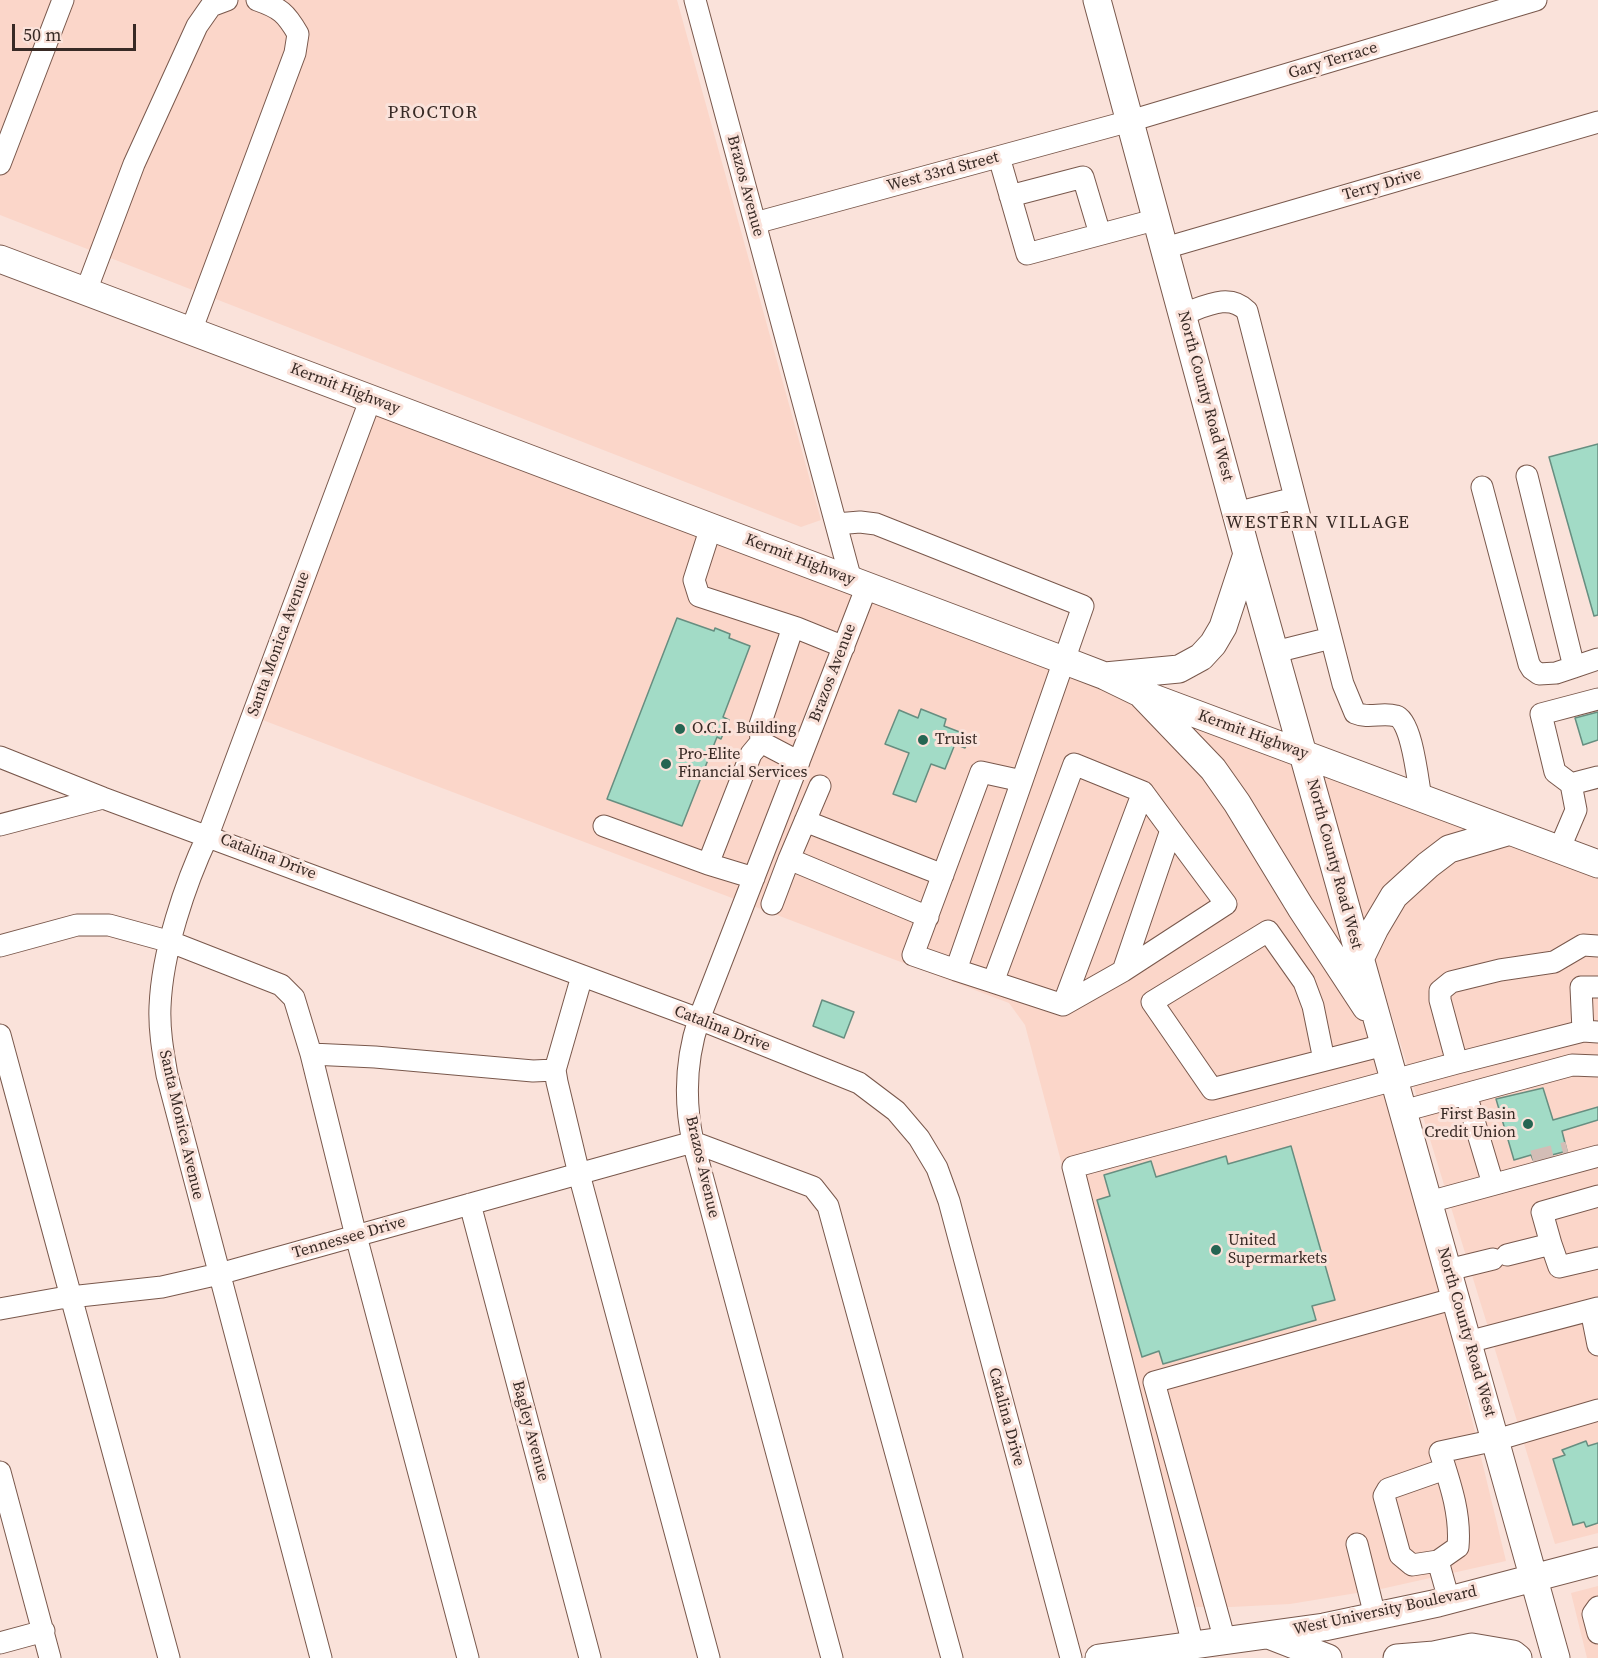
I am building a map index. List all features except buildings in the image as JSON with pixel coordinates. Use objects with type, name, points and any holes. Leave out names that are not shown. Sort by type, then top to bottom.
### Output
[{"type":"main road","name":"North County Road West","points":[[1096,0],[1166,248],[1236,513],[1556,1658]]},
{"type":"main road","name":"Kermit Highway","points":[[0,259],[1063,660],[1105,676],[1140,693],[1598,864]]},
{"type":"main road","points":[[1105,676],[1179,669],[1201,657],[1213,644],[1223,627],[1248,554]]},
{"type":"main road","points":[[1140,693],[1213,769],[1237,802],[1311,925],[1382,1036]]},
{"type":"main road","points":[[1360,959],[1394,896],[1428,865],[1449,849],[1510,831]]},
{"type":"main road","name":"West University Boulevard","points":[[1099,1658],[1324,1627],[1449,1600],[1598,1561]]},
{"type":"main road","points":[[1267,1635],[1328,1658]]},
{"type":"main road","points":[[1397,1658],[1472,1647],[1513,1654],[1518,1658]]},
{"type":"street","points":[[0,164],[63,0]]},
{"type":"street","points":[[86,291],[134,164],[197,26],[211,6],[227,0]]},
{"type":"street","points":[[191,331],[298,34],[288,15],[275,6],[257,0]]},
{"type":"street","name":"Brazos Avenue","points":[[695,0],[836,524],[859,583],[843,647],[699,1019],[687,1065],[686,1097],[693,1142],[832,1658]]},
{"type":"street","name":"Gary Terrace","points":[[1130,121],[1536,0]]},
{"type":"street","name":"West 33rd Street","points":[[755,223],[1130,121]]},
{"type":"street","name":"Terry Drive","points":[[1166,248],[1598,122]]},
{"type":"street","points":[[999,156],[1026,254],[1158,219]]},
{"type":"street","points":[[1010,196],[1083,177],[1100,234]]},
{"type":"street","points":[[1183,314],[1225,301],[1240,304],[1247,311],[1343,684],[1355,713],[1372,717],[1394,715],[1401,717],[1409,734],[1421,798]]},
{"type":"street","name":"Santa Monica Avenue","points":[[321,1658],[167,1075],[161,1037],[160,1006],[164,971],[192,870],[208,835],[371,398]]},
{"type":"street","points":[[1527,476],[1574,667]]},
{"type":"street","points":[[1482,487],[1532,669],[1539,674],[1556,673],[1598,659]]},
{"type":"street","points":[[1236,513],[1295,498]]},
{"type":"street","points":[[836,524],[860,522],[876,524],[1083,606],[956,970]]},
{"type":"street","points":[[711,527],[694,580],[699,596],[793,627],[843,647]]},
{"type":"street","points":[[708,864],[752,754],[761,742],[760,725],[793,627]]},
{"type":"street","points":[[1275,652],[1331,638]]},
{"type":"street","points":[[1559,850],[1576,810],[1571,784],[1555,772],[1541,714],[1598,699]]},
{"type":"street","points":[[761,742],[799,762]]},
{"type":"street","name":"Catalina Drive","points":[[0,757],[103,798],[208,835],[699,1019],[860,1083],[896,1111],[919,1138],[937,1168],[949,1201],[1071,1658]]},
{"type":"street","points":[[993,982],[1074,764],[1143,792],[1226,904],[1123,971],[1063,1005],[913,956],[981,772],[1022,781]]},
{"type":"street","points":[[1571,784],[1598,777]]},
{"type":"street","points":[[772,904],[820,786]]},
{"type":"street","points":[[1063,1005],[1143,792]]},
{"type":"street","points":[[0,825],[103,798]]},
{"type":"street","points":[[805,821],[943,875]]},
{"type":"street","points":[[604,826],[708,864],[754,878]]},
{"type":"street","points":[[1123,971],[1171,830]]},
{"type":"street","points":[[789,859],[928,917]]},
{"type":"street","points":[[0,946],[77,925],[109,925],[171,942],[281,985],[294,998],[311,1053],[356,1236],[468,1658]]},
{"type":"street","points":[[1324,1060],[1313,1006],[1304,982],[1268,931],[1152,1002],[1212,1089],[1324,1060],[1382,1036]]},
{"type":"street","points":[[1457,1063],[1440,1000],[1440,992],[1451,982],[1500,970],[1554,962],[1583,945],[1598,946]]},
{"type":"street","points":[[582,976],[555,1070],[579,1174],[709,1658]]},
{"type":"street","points":[[1193,1645],[1073,1167],[1457,1063],[1590,1031],[1581,987],[1598,987]]},
{"type":"street","points":[[0,1035],[169,1658]]},
{"type":"street","points":[[311,1053],[533,1071],[555,1070]]},
{"type":"street","points":[[1403,1111],[1572,1065],[1598,1066]]},
{"type":"street","points":[[1466,1094],[1500,1183]]},
{"type":"street","points":[[693,1142],[813,1187],[828,1206],[952,1658]]},
{"type":"street","name":"Tennessee Drive","points":[[0,1309],[70,1296],[162,1287],[219,1274],[693,1142]]},
{"type":"street","points":[[1429,1202],[1500,1183],[1583,1156]]},
{"type":"street","points":[[1500,1183],[1510,1167],[1533,1161]]},
{"type":"street","points":[[1598,1196],[1542,1212],[1559,1267],[1598,1258]]},
{"type":"street","name":"Bagley Avenue","points":[[470,1204],[590,1658]]},
{"type":"street","points":[[1448,1270],[1551,1244]]},
{"type":"street","points":[[1224,1641],[1154,1382],[1456,1298]]},
{"type":"street","points":[[1468,1342],[1595,1309],[1598,1345]]},
{"type":"street","points":[[1445,1469],[1388,1489],[1384,1496],[1400,1555],[1412,1565],[1438,1562],[1458,1547],[1460,1530],[1452,1492],[1440,1452],[1496,1440],[1598,1410]]},
{"type":"street","points":[[0,1472],[50,1658]]},
{"type":"street","points":[[1357,1544],[1375,1616]]},
{"type":"street","points":[[1438,1562],[1449,1600]]},
{"type":"street","points":[[1598,1607],[1593,1614],[1598,1633]]},
{"type":"street","points":[[0,1643],[44,1631]]},
{"type":"shaded area","points":[[0,0],[677,0],[821,520],[801,527],[0,215]]},
{"type":"shaded area","points":[[371,398],[1598,863],[1598,1533],[1555,1544],[1315,767],[1506,1561],[1381,1589],[1290,1604],[1179,1607],[1025,1025],[1009,1003],[252,716]]},
{"type":"shaded area","points":[[1598,1586],[1598,1658],[1587,1658],[1571,1593]]},
{"type":"tunnel","points":[[1533,1161],[1568,1152]]},
{"type":"place","name":"O.C.I. Building","points":[[680,729]]},
{"type":"place","name":"Truist","points":[[923,740]]},
{"type":"place","name":"Pro-Elite Financial Services","points":[[666,764]]},
{"type":"place","name":"First Basin Credit Union","points":[[1528,1124]]},
{"type":"place","name":"United Supermarkets","points":[[1216,1250]]},
{"type":"district","name":"PROCTOR","points":[[433,113]]},
{"type":"district","name":"WESTERN VILLAGE","points":[[1318,523]]}]
